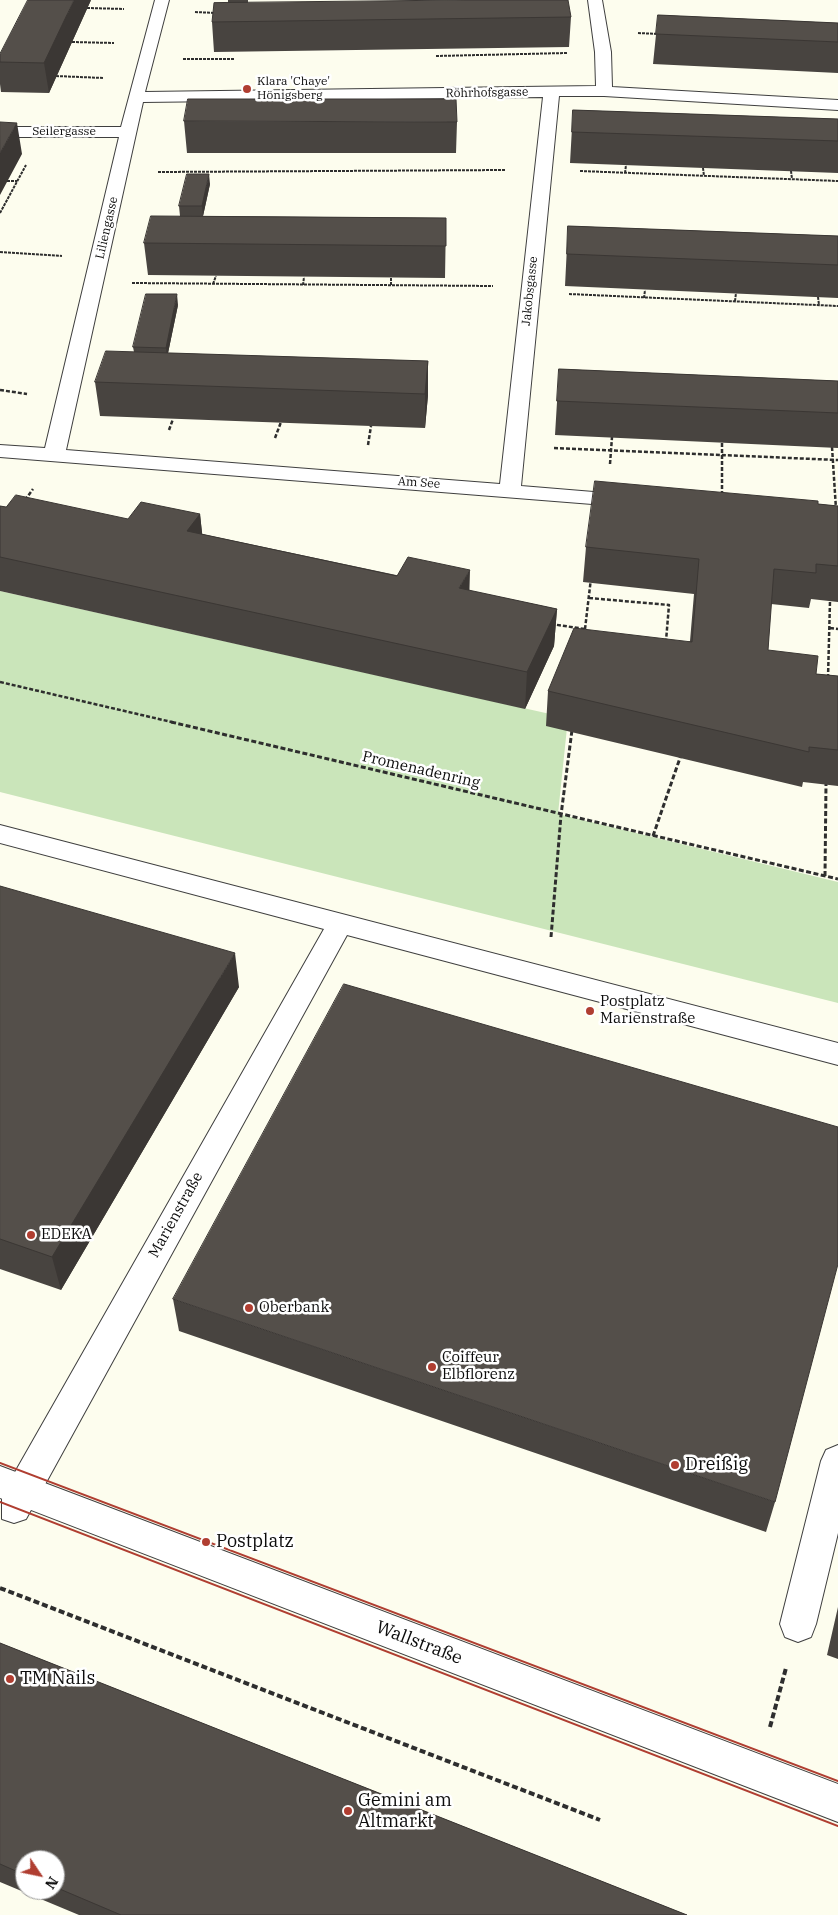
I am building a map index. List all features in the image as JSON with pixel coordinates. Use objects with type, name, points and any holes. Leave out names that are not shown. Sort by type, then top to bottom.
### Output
[{"type":"street","name":"Liliengasse","points":[[54,456],[136,97],[162,0]]},
{"type":"street","points":[[595,0],[603,52],[604,91]]},
{"type":"street","name":"Röhrhofsgasse","points":[[136,97],[604,91],[838,105]]},
{"type":"street","name":"Jakobsgasse","points":[[510,490],[551,92]]},
{"type":"street","name":"Seilergasse","points":[[7,132],[129,132]]},
{"type":"street","name":"Am See","points":[[0,451],[510,490],[650,503]]},
{"type":"street","points":[[0,834],[838,1054]]},
{"type":"street","name":"Marienstraße","points":[[12,1493],[340,924]]},
{"type":"street","points":[[798,1624],[838,1462]]},
{"type":"street","name":"Wallstraße","points":[[12,1493],[838,1803]]},
{"type":"path","points":[[189,12],[219,13]]},
{"type":"path","points":[[600,31],[659,34]]},
{"type":"path","points":[[430,56],[603,52]]},
{"type":"path","points":[[176,60],[240,59]]},
{"type":"path","points":[[56,76],[141,79]]},
{"type":"path","points":[[0,213],[30,158],[7,132]]},
{"type":"path","points":[[625,173],[626,165]]},
{"type":"path","points":[[703,168],[704,176]]},
{"type":"path","points":[[120,173],[543,170],[838,181]]},
{"type":"path","points":[[791,171],[792,179]]},
{"type":"path","points":[[8,181],[17,181]]},
{"type":"path","points":[[0,252],[100,259]]},
{"type":"path","points":[[213,284],[216,276]]},
{"type":"path","points":[[303,285],[304,277]]},
{"type":"path","points":[[391,278],[391,285]]},
{"type":"path","points":[[94,283],[391,285],[531,290],[644,298],[838,306]]},
{"type":"path","points":[[644,298],[645,290]]},
{"type":"path","points":[[735,302],[736,294]]},
{"type":"path","points":[[818,297],[819,305]]},
{"type":"path","points":[[609,470],[612,438]]},
{"type":"path","points":[[722,442],[722,502]]},
{"type":"path","points":[[514,447],[838,460]]},
{"type":"path","points":[[832,447],[836,512]]},
{"type":"path","points":[[20,505],[48,471],[54,456]]},
{"type":"path","points":[[584,638],[592,571]]},
{"type":"path","points":[[589,598],[670,606],[666,645]]},
{"type":"path","points":[[828,685],[830,601]]},
{"type":"path","points":[[546,623],[585,630]]},
{"type":"path","points":[[830,628],[838,629]]},
{"type":"path","name":"Promenadenring","points":[[0,682],[838,879]]},
{"type":"path","points":[[548,977],[561,815],[573,723]]},
{"type":"path","points":[[653,836],[682,754]]},
{"type":"path","points":[[825,876],[826,784]]},
{"type":"path","points":[[0,1588],[600,1820]]},
{"type":"path","points":[[768,1733],[798,1624]]},
{"type":"green space","points":[[0,591],[568,718],[558,814],[838,882],[838,1003],[0,792]]},
{"type":"building","points":[[28,0],[74,0],[44,63],[0,62],[0,54]]},
{"type":"building","points":[[568,0],[571,17],[212,22],[214,3]]},
{"type":"building","points":[[658,15],[838,23],[838,42],[656,34]]},
{"type":"building","points":[[188,99],[456,99],[457,122],[184,121]]},
{"type":"building","points":[[573,110],[838,119],[838,141],[572,132]]},
{"type":"building","points":[[0,122],[17,123],[0,153]]},
{"type":"building","points":[[187,174],[209,174],[202,206],[179,206]]},
{"type":"building","points":[[151,216],[446,218],[446,246],[144,243]]},
{"type":"building","points":[[568,226],[838,236],[838,265],[567,254]]},
{"type":"building","points":[[146,294],[177,294],[166,348],[133,347]]},
{"type":"building","points":[[106,351],[428,361],[425,394],[95,382]]},
{"type":"building","points":[[559,369],[838,381],[838,413],[557,401]]},
{"type":"building","points":[[595,481],[818,501],[818,504],[838,506],[838,566],[816,564],[816,573],[774,569],[768,650],[818,656],[816,674],[838,676],[838,750],[809,747],[809,752],[548,691],[574,628],[692,642],[699,559],[586,547]]},
{"type":"building","points":[[16,495],[128,519],[141,502],[200,514],[187,531],[397,576],[408,557],[470,570],[459,588],[557,609],[527,672],[0,557],[0,506],[6,507]]},
{"type":"building","points":[[0,886],[235,953],[52,1257],[0,1239]]},
{"type":"building","points":[[344,984],[838,1127],[838,1264],[775,1502],[173,1299]]},
{"type":"building","points":[[0,1643],[687,1915],[121,1915],[65,1891],[65,1850],[15,1850],[15,1871],[0,1864]]},
{"type":"tram line","points":[[0,1463],[838,1781]]},
{"type":"tram line","points":[[0,1502],[838,1826]]},
{"type":"place","name":"Klara 'Chaye' Hönigsberg","points":[[247,89]]},
{"type":"place","name":"Postplatz Marienstraße","points":[[590,1011]]},
{"type":"place","name":"EDEKA","points":[[31,1235]]},
{"type":"place","name":"Oberbank","points":[[249,1308]]},
{"type":"place","name":"Coiffeur Elbflorenz","points":[[432,1367]]},
{"type":"place","name":"Dreißig","points":[[675,1465]]},
{"type":"place","name":"Postplatz","points":[[206,1542]]},
{"type":"place","name":"TM Nails","points":[[10,1679]]},
{"type":"place","name":"Gemini am Altmarkt","points":[[348,1811]]}]
